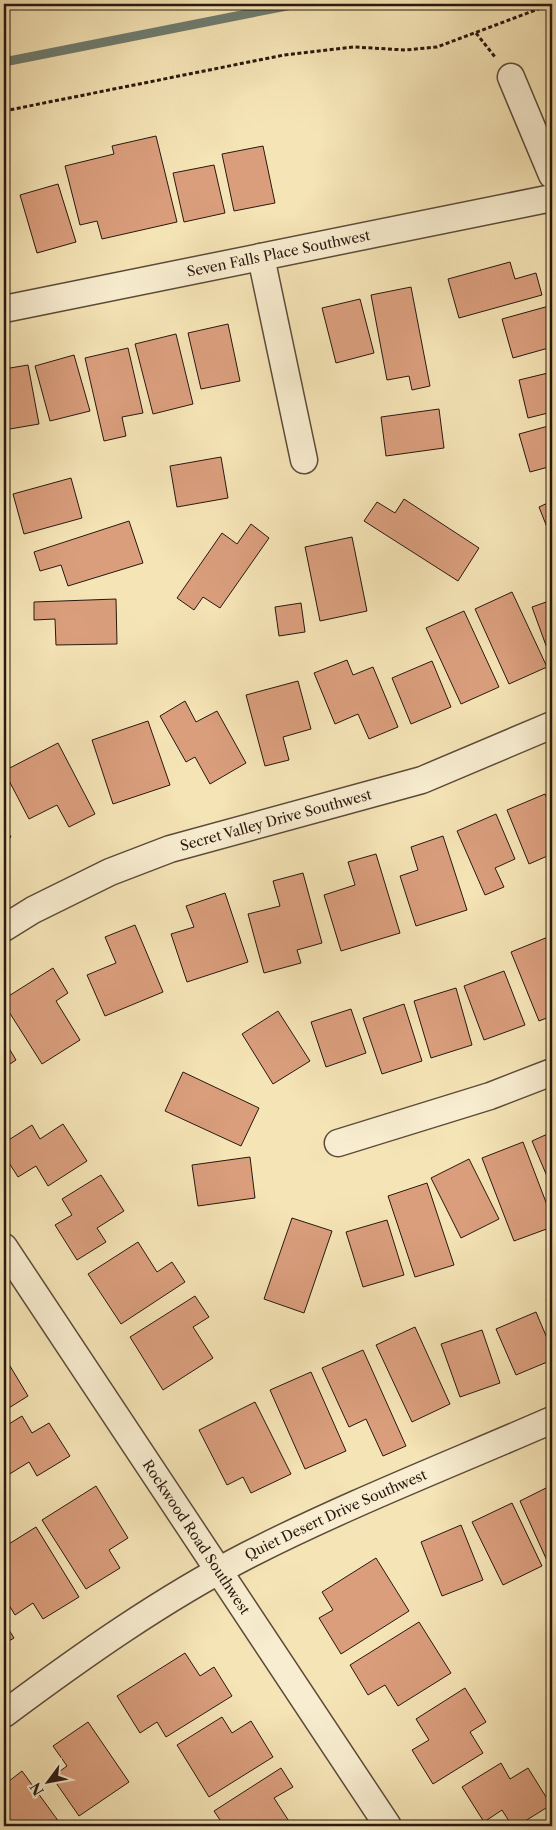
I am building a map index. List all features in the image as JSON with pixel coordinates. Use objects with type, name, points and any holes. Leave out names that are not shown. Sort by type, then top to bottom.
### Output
[{"type":"street","points":[[511,77],[552,175]]},
{"type":"street","name":"Seven Falls Place Southwest","points":[[4,309],[552,198]]},
{"type":"street","points":[[261,257],[304,460]]},
{"type":"street","name":"Secret Valley Drive Southwest","points":[[4,928],[34,910],[110,872],[170,849],[422,780],[552,725]]},
{"type":"street","points":[[338,1143],[490,1096],[552,1072]]},
{"type":"street","name":"Rockwood Road Southwest","points":[[4,1247],[388,1826]]},
{"type":"street","name":"Quiet Desert Drive Southwest","points":[[4,1714],[86,1653],[219,1571],[313,1524],[552,1420]]},
{"type":"path","points":[[4,111],[284,55],[354,47],[405,50],[437,47],[541,8],[552,6]]},
{"type":"building","points":[[156,136],[177,222],[102,239],[97,221],[80,225],[65,166],[114,154],[112,146]]},
{"type":"building","points":[[263,146],[275,203],[234,211],[222,154]]},
{"type":"building","points":[[214,165],[225,213],[184,222],[173,173]]},
{"type":"building","points":[[58,184],[76,242],[37,253],[20,195]]},
{"type":"building","points":[[510,262],[515,279],[536,273],[542,295],[459,318],[448,279]]},
{"type":"building","points":[[411,287],[430,386],[412,390],[409,376],[387,380],[371,295]]},
{"type":"building","points":[[360,299],[374,353],[336,363],[322,308]]},
{"type":"building","points":[[549,306],[552,318],[552,347],[513,358],[502,319]]},
{"type":"building","points":[[228,324],[240,381],[201,389],[188,333]]},
{"type":"building","points":[[176,334],[193,404],[153,414],[135,344]]},
{"type":"building","points":[[128,348],[143,413],[122,417],[126,436],[104,441],[85,358]]},
{"type":"building","points":[[74,355],[90,411],[50,421],[35,366]]},
{"type":"building","points":[[28,365],[39,424],[4,430],[4,369]]},
{"type":"building","points":[[552,372],[552,412],[528,418],[519,380]]},
{"type":"building","points":[[439,409],[444,448],[386,456],[381,417]]},
{"type":"building","points":[[552,425],[552,466],[530,472],[519,434]]},
{"type":"building","points":[[221,457],[228,498],[177,507],[170,466]]},
{"type":"building","points":[[71,478],[82,518],[24,534],[13,494]]},
{"type":"building","points":[[404,499],[479,548],[458,581],[364,521],[377,502],[395,513]]},
{"type":"building","points":[[552,501],[552,540],[539,507]]},
{"type":"building","points":[[129,521],[143,563],[68,586],[61,565],[40,571],[34,552]]},
{"type":"building","points":[[251,524],[269,538],[220,608],[203,597],[194,610],[177,598],[222,533],[237,544]]},
{"type":"building","points":[[352,537],[367,611],[320,621],[305,547]]},
{"type":"building","points":[[512,592],[547,667],[509,684],[475,609]]},
{"type":"building","points":[[116,599],[117,644],[56,645],[55,619],[34,620],[34,602]]},
{"type":"building","points":[[552,600],[552,662],[532,607]]},
{"type":"building","points":[[301,603],[305,632],[279,636],[275,607]]},
{"type":"building","points":[[464,611],[499,687],[461,704],[426,628]]},
{"type":"building","points":[[347,660],[353,675],[373,667],[398,727],[369,739],[358,714],[335,724],[314,673]]},
{"type":"building","points":[[432,661],[451,707],[411,724],[392,678]]},
{"type":"building","points":[[298,681],[311,729],[283,737],[289,760],[265,766],[246,695]]},
{"type":"building","points":[[185,701],[196,722],[217,711],[246,763],[210,784],[195,757],[186,762],[160,716]]},
{"type":"building","points":[[148,721],[170,785],[113,804],[92,740]]},
{"type":"building","points":[[58,743],[95,814],[69,827],[57,805],[29,819],[4,771]]},
{"type":"building","points":[[545,794],[552,810],[552,854],[529,864],[507,810]]},
{"type":"building","points":[[496,814],[515,859],[495,868],[504,887],[485,895],[457,831]]},
{"type":"building","points":[[4,825],[11,837],[4,842]]},
{"type":"building","points":[[443,836],[467,910],[416,926],[400,876],[418,870],[411,847]]},
{"type":"building","points":[[376,854],[400,933],[341,951],[324,895],[355,885],[348,862]]},
{"type":"building","points":[[303,873],[322,943],[297,950],[301,963],[264,973],[248,914],[280,906],[273,881]]},
{"type":"building","points":[[225,893],[248,962],[187,982],[171,934],[194,927],[186,906]]},
{"type":"building","points":[[135,925],[163,992],[105,1016],[87,975],[116,963],[105,937]]},
{"type":"building","points":[[548,937],[552,947],[552,1016],[539,1021],[511,952]]},
{"type":"building","points":[[53,968],[68,993],[56,1001],[80,1040],[42,1064],[4,1004],[4,999]]},
{"type":"building","points":[[504,971],[525,1025],[484,1040],[464,986]]},
{"type":"building","points":[[456,988],[472,1045],[431,1058],[414,1001]]},
{"type":"building","points":[[404,1004],[422,1061],[382,1074],[363,1018]]},
{"type":"building","points":[[351,1009],[366,1053],[326,1067],[311,1022]]},
{"type":"building","points":[[278,1011],[310,1061],[273,1084],[242,1034]]},
{"type":"building","points":[[4,1040],[16,1060],[4,1068]]},
{"type":"building","points":[[183,1072],[259,1108],[241,1146],[165,1111]]},
{"type":"building","points":[[63,1124],[87,1161],[48,1186],[36,1166],[18,1177],[4,1155],[4,1143],[32,1125],[40,1139]]},
{"type":"building","points":[[552,1132],[552,1188],[532,1141]]},
{"type":"building","points":[[523,1142],[552,1218],[552,1227],[514,1241],[482,1158]]},
{"type":"building","points":[[250,1157],[255,1198],[198,1206],[192,1165]]},
{"type":"building","points":[[469,1159],[499,1219],[461,1238],[431,1178]]},
{"type":"building","points":[[101,1175],[124,1211],[97,1228],[106,1242],[77,1260],[55,1225],[72,1215],[62,1199]]},
{"type":"building","points":[[427,1183],[454,1265],[415,1277],[388,1196]]},
{"type":"building","points":[[292,1218],[332,1231],[304,1313],[264,1299]]},
{"type":"building","points":[[387,1220],[404,1275],[363,1287],[346,1232]]},
{"type":"building","points":[[138,1242],[157,1272],[172,1262],[185,1282],[121,1324],[88,1274]]},
{"type":"building","points":[[195,1296],[209,1317],[193,1327],[213,1358],[163,1390],[130,1337]]},
{"type":"building","points":[[552,1296],[552,1313],[546,1300]]},
{"type":"building","points":[[536,1312],[552,1350],[552,1360],[516,1375],[496,1329]]},
{"type":"building","points":[[415,1327],[450,1404],[412,1422],[376,1345]]},
{"type":"building","points":[[482,1330],[500,1383],[460,1397],[441,1344]]},
{"type":"building","points":[[363,1350],[406,1446],[383,1456],[366,1419],[349,1427],[322,1368]]},
{"type":"building","points":[[4,1356],[28,1396],[4,1411]]},
{"type":"building","points":[[311,1372],[346,1451],[305,1469],[270,1390]]},
{"type":"building","points":[[255,1402],[291,1474],[251,1493],[243,1477],[227,1485],[199,1430]]},
{"type":"building","points":[[22,1416],[32,1433],[49,1423],[70,1456],[37,1476],[29,1462],[8,1475],[4,1469],[4,1427]]},
{"type":"building","points":[[552,1485],[552,1563],[549,1565],[520,1501]]},
{"type":"building","points":[[96,1486],[128,1538],[109,1550],[120,1568],[86,1589],[42,1520]]},
{"type":"building","points":[[512,1503],[542,1566],[503,1585],[472,1522]]},
{"type":"building","points":[[461,1525],[483,1580],[442,1596],[421,1542]]},
{"type":"building","points":[[36,1527],[79,1597],[43,1619],[33,1603],[15,1615],[4,1597],[4,1547]]},
{"type":"building","points":[[376,1558],[409,1611],[341,1654],[319,1618],[333,1610],[322,1592]]},
{"type":"building","points":[[4,1622],[14,1638],[4,1644]]},
{"type":"building","points":[[419,1622],[451,1673],[398,1706],[385,1685],[368,1695],[350,1665]]},
{"type":"building","points":[[185,1653],[200,1676],[214,1667],[232,1696],[166,1737],[157,1722],[140,1733],[117,1696]]},
{"type":"building","points":[[465,1688],[486,1722],[470,1732],[483,1753],[433,1784],[412,1750],[429,1740],[416,1719]]},
{"type":"building","points":[[222,1717],[232,1733],[251,1721],[273,1757],[209,1797],[177,1745]]},
{"type":"building","points":[[88,1722],[129,1782],[79,1816],[52,1777],[67,1766],[53,1746]]},
{"type":"building","points":[[501,1763],[510,1779],[528,1768],[551,1805],[517,1826],[512,1826],[502,1810],[484,1822],[462,1787]]},
{"type":"building","points":[[281,1768],[293,1787],[274,1798],[292,1826],[224,1826],[214,1811]]},
{"type":"building","points":[[22,1771],[59,1822],[54,1826],[4,1826],[4,1814],[9,1810],[4,1803],[4,1785]]},
{"type":"waterway","points":[[4,62],[297,4]]}]
